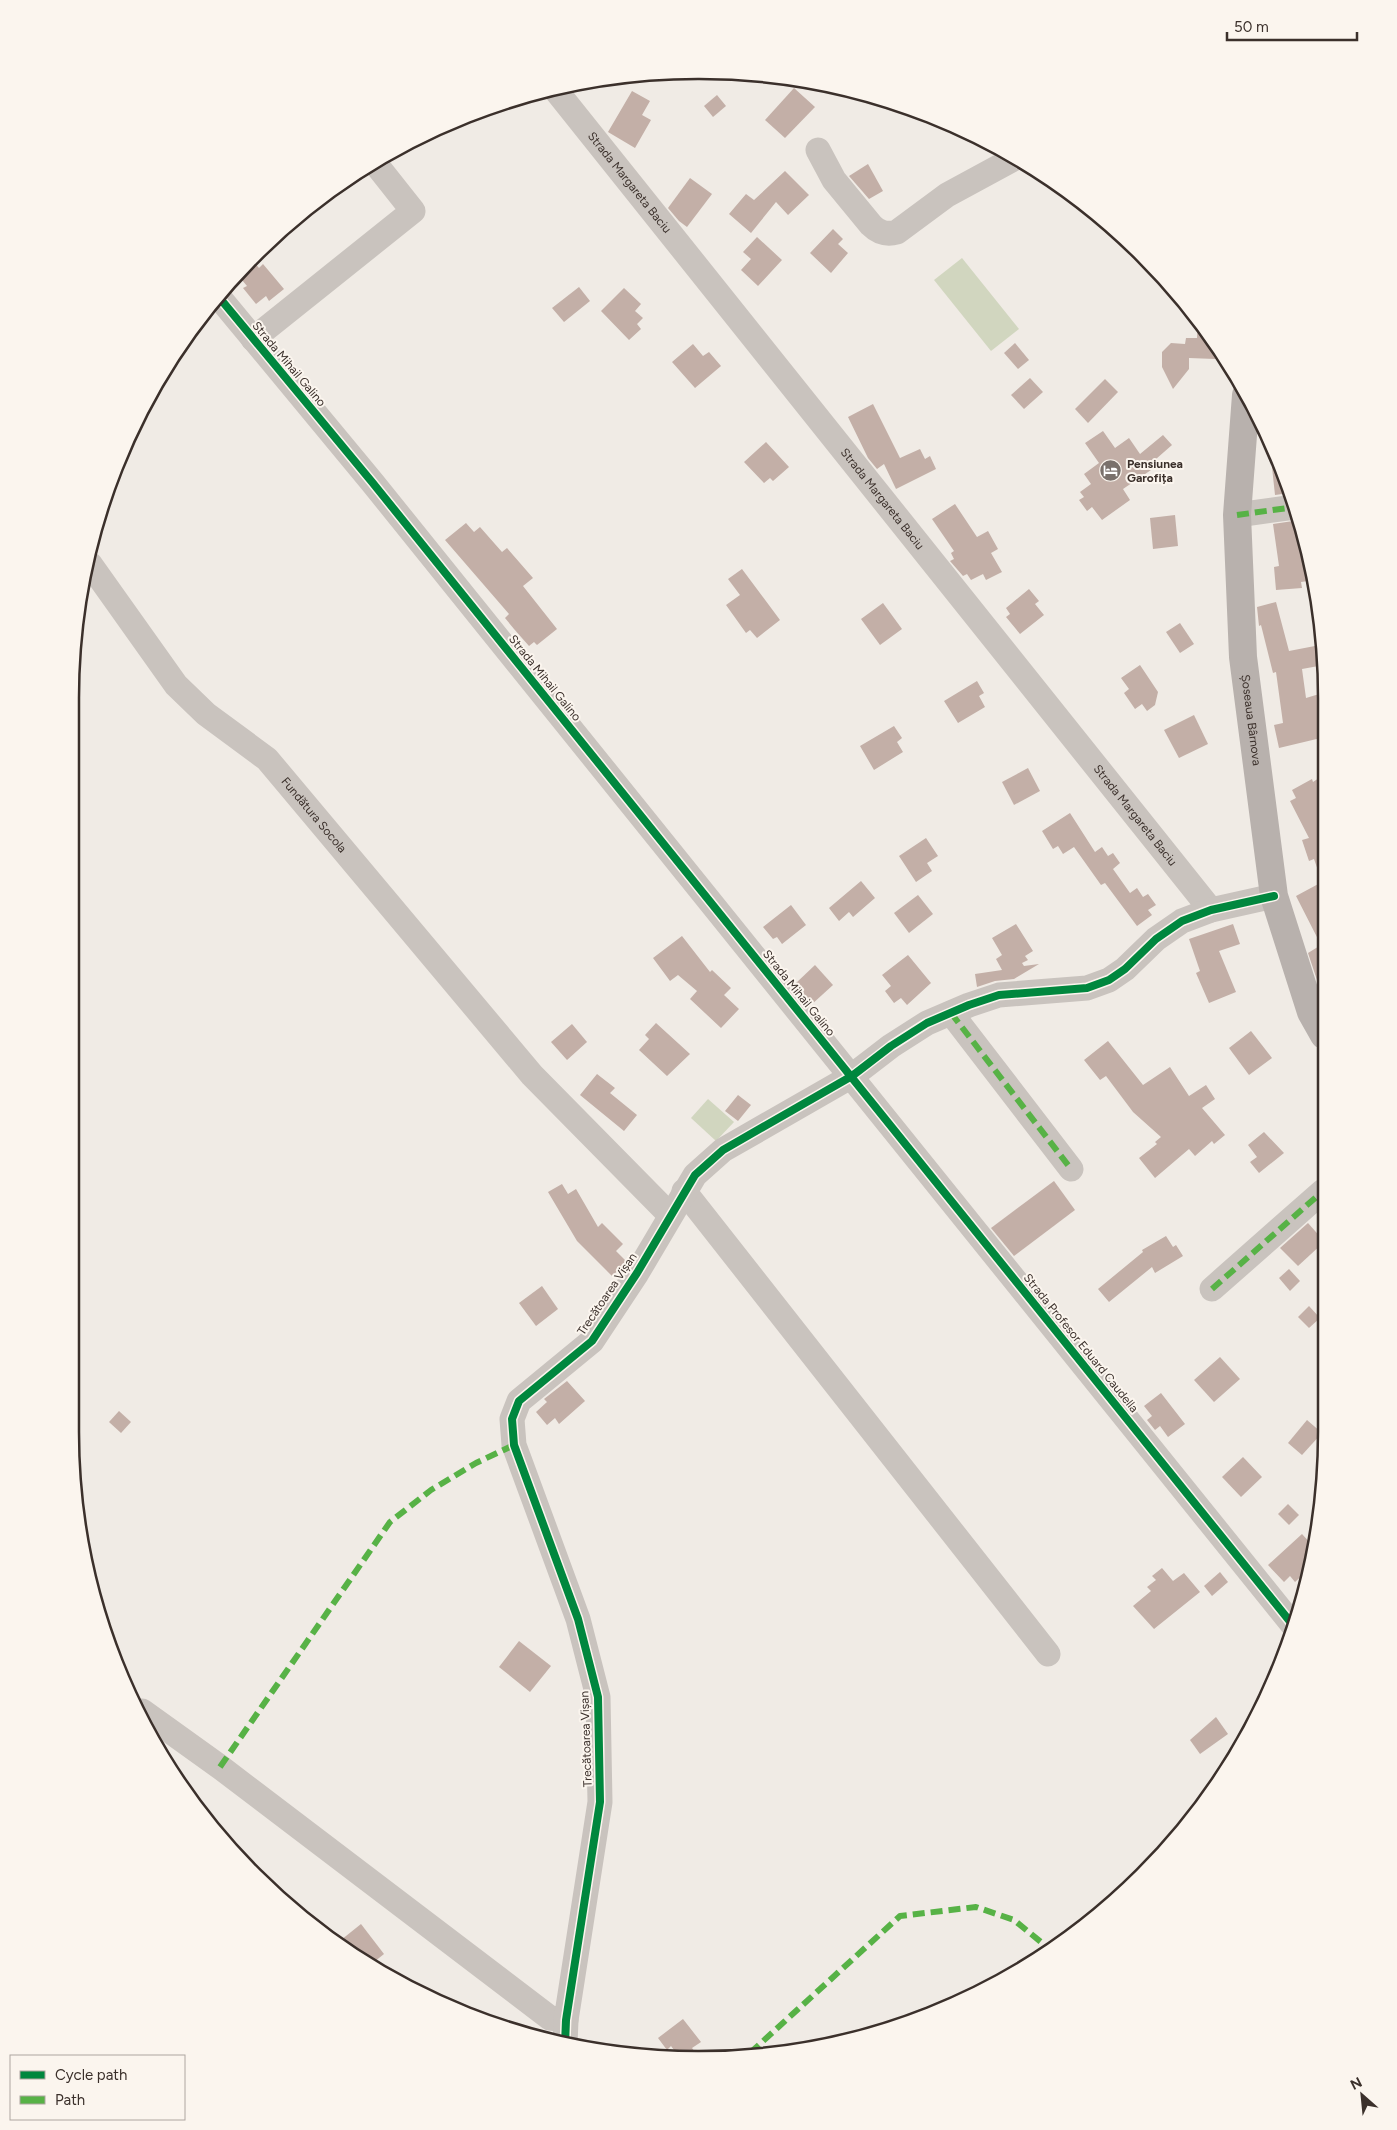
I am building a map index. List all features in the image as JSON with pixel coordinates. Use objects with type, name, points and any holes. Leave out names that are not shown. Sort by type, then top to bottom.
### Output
[{"type":"main road","name":"Șoseaua Bârnova","points":[[1245,408],[1237,515],[1242,657],[1274,896],[1311,1012],[1318,1024]]},
{"type":"street","name":"Strada Margareta Baciu","points":[[562,95],[1211,910]]},
{"type":"street","points":[[818,150],[834,180],[871,225],[877,231],[888,234],[898,232],[946,194],[1008,162]]},
{"type":"street","points":[[254,339],[412,211],[379,168]]},
{"type":"street","name":"Strada Mihail Galino","points":[[223,302],[378,489],[852,1076]]},
{"type":"street","points":[[1237,515],[1288,508]]},
{"type":"street","name":"Fundătura Socola","points":[[93,568],[176,685],[206,714],[267,759],[532,1075],[670,1215]]},
{"type":"street","name":"Trecătoarea Vișan","points":[[565,2036],[566,2020],[600,1802],[598,1696],[578,1620],[514,1445],[512,1418],[518,1401],[592,1341],[637,1273],[684,1191],[695,1175],[723,1150],[852,1076],[927,1024],[999,995],[1087,988],[1108,980],[1125,968],[1156,938],[1182,921],[1211,910],[1274,896]]},
{"type":"street","points":[[951,1013],[1071,1169]]},
{"type":"street","name":"Strada Profesor Eduard Caudella","points":[[852,1076],[1288,1620]]},
{"type":"street","points":[[684,1191],[1048,1654]]},
{"type":"street","points":[[1212,1289],[1318,1195]]},
{"type":"street","points":[[152,1722],[220,1767],[550,2018],[566,2020]]},
{"type":"green space","points":[[962,258],[1019,329],[991,351],[934,280]]},
{"type":"green space","points":[[708,1099],[734,1122],[716,1141],[691,1118]]},
{"type":"building","points":[[794,88],[815,107],[785,138],[765,120]]},
{"type":"building","points":[[632,91],[650,101],[642,115],[651,120],[635,148],[608,132]]},
{"type":"building","points":[[717,95],[726,106],[713,117],[704,106]]},
{"type":"building","points":[[868,164],[883,191],[869,199],[849,176]]},
{"type":"building","points":[[785,171],[809,195],[788,215],[776,202],[751,233],[729,214],[746,194],[754,200]]},
{"type":"building","points":[[690,178],[712,194],[687,227],[668,208]]},
{"type":"building","points":[[833,229],[843,239],[838,244],[848,253],[831,273],[810,253]]},
{"type":"building","points":[[757,237],[782,260],[758,286],[741,270],[751,259],[743,252]]},
{"type":"building","points":[[263,264],[284,289],[269,301],[266,296],[256,304],[243,288],[247,286],[242,280],[256,265],[259,268]]},
{"type":"building","points":[[579,287],[590,301],[564,322],[552,308]]},
{"type":"building","points":[[624,288],[641,304],[635,311],[643,318],[637,324],[641,329],[629,340],[601,311]]},
{"type":"building","points":[[1197,331],[1214,354],[1215,359],[1189,358],[1189,369],[1173,389],[1162,367],[1162,352],[1171,343],[1185,344],[1186,338],[1197,338]]},
{"type":"building","points":[[1015,343],[1029,360],[1018,369],[1004,353]]},
{"type":"building","points":[[693,344],[703,356],[709,352],[721,366],[695,388],[672,362]]},
{"type":"building","points":[[1030,378],[1043,392],[1024,409],[1011,395]]},
{"type":"building","points":[[1105,379],[1118,392],[1088,423],[1075,409]]},
{"type":"building","points":[[873,404],[900,458],[920,449],[925,459],[930,456],[936,469],[896,489],[884,464],[877,469],[868,458],[848,417]]},
{"type":"building","points":[[1103,431],[1115,448],[1129,438],[1140,454],[1163,435],[1172,445],[1148,466],[1151,470],[1123,489],[1130,500],[1102,520],[1092,507],[1087,511],[1079,500],[1084,497],[1080,492],[1091,484],[1084,474],[1099,463],[1085,443]]},
{"type":"building","points":[[766,442],[789,467],[773,481],[770,478],[764,483],[744,462]]},
{"type":"building","points":[[1271,462],[1283,494],[1275,495]]},
{"type":"building","points":[[955,504],[977,537],[988,531],[998,549],[991,553],[1002,572],[986,580],[983,574],[971,580],[967,574],[963,576],[950,561],[954,559],[951,553],[954,551],[932,519]]},
{"type":"building","points":[[1175,515],[1178,546],[1153,549],[1150,518]]},
{"type":"building","points":[[1292,521],[1307,581],[1301,582],[1302,588],[1276,590],[1274,567],[1279,566],[1273,524]]},
{"type":"building","points":[[466,523],[474,532],[480,527],[502,552],[507,548],[533,578],[523,586],[557,629],[537,645],[534,642],[529,646],[514,629],[505,618],[509,614],[445,540]]},
{"type":"building","points":[[742,569],[780,620],[757,638],[750,630],[746,633],[726,605],[740,595],[728,579]]},
{"type":"building","points":[[1029,589],[1039,601],[1035,604],[1044,615],[1020,634],[1006,617],[1010,614],[1006,608]]},
{"type":"building","points":[[1276,602],[1289,651],[1316,646],[1317,666],[1302,669],[1306,698],[1318,694],[1318,739],[1279,748],[1274,725],[1283,723],[1276,672],[1273,673],[1261,625],[1259,626],[1257,607]]},
{"type":"building","points":[[883,603],[902,629],[880,645],[861,619]]},
{"type":"building","points":[[1180,623],[1194,644],[1180,653],[1166,632]]},
{"type":"building","points":[[1140,665],[1158,692],[1155,705],[1147,711],[1142,704],[1135,709],[1124,693],[1129,689],[1121,678]]},
{"type":"building","points":[[977,681],[984,693],[979,696],[985,707],[958,723],[944,701]]},
{"type":"building","points":[[1194,715],[1208,744],[1179,758],[1164,730]]},
{"type":"building","points":[[894,726],[902,738],[897,742],[903,752],[874,770],[860,746]]},
{"type":"building","points":[[1028,768],[1040,791],[1014,805],[1002,782]]},
{"type":"building","points":[[1312,779],[1313,782],[1318,779],[1318,870],[1314,859],[1309,861],[1302,840],[1309,838],[1290,801],[1296,798],[1292,790]]},
{"type":"building","points":[[1070,813],[1095,852],[1102,847],[1108,856],[1113,853],[1120,863],[1113,869],[1130,893],[1137,888],[1143,897],[1148,894],[1156,905],[1148,910],[1152,915],[1137,926],[1105,883],[1101,885],[1074,847],[1063,854],[1058,846],[1053,849],[1042,831]]},
{"type":"building","points":[[926,838],[938,856],[927,863],[932,871],[916,882],[899,856]]},
{"type":"building","points":[[861,881],[875,898],[853,917],[849,912],[839,921],[829,908]]},
{"type":"building","points":[[1318,884],[1318,939],[1296,896]]},
{"type":"building","points":[[918,895],[933,914],[909,933],[894,913]]},
{"type":"building","points":[[791,905],[806,925],[782,944],[777,937],[773,939],[763,927]]},
{"type":"building","points":[[1016,924],[1033,951],[1025,956],[1028,960],[1022,963],[1024,966],[1039,964],[1014,979],[995,981],[977,987],[975,974],[1002,970],[996,959],[1002,955],[992,938]]},
{"type":"building","points":[[1233,924],[1240,944],[1219,951],[1236,992],[1209,1003],[1196,973],[1200,971],[1189,939]]},
{"type":"building","points":[[682,936],[710,972],[712,970],[731,988],[724,995],[739,1009],[721,1028],[690,999],[697,991],[678,975],[670,981],[653,958]]},
{"type":"building","points":[[1318,947],[1318,983],[1308,953]]},
{"type":"building","points":[[908,955],[931,983],[907,1005],[901,998],[894,1003],[885,991],[891,986],[882,975]]},
{"type":"building","points":[[815,965],[833,985],[811,1005],[795,984]]},
{"type":"building","points":[[656,1023],[690,1054],[667,1076],[639,1050],[649,1039],[645,1035]]},
{"type":"building","points":[[572,1024],[587,1042],[567,1060],[551,1042]]},
{"type":"building","points":[[1251,1031],[1272,1058],[1249,1075],[1229,1048]]},
{"type":"building","points":[[1108,1041],[1143,1085],[1170,1067],[1189,1096],[1206,1085],[1215,1099],[1202,1108],[1225,1135],[1214,1144],[1212,1141],[1195,1156],[1189,1149],[1155,1178],[1139,1158],[1157,1144],[1155,1142],[1161,1137],[1133,1112],[1106,1076],[1100,1080],[1084,1060]]},
{"type":"building","points":[[597,1074],[615,1088],[610,1093],[637,1115],[624,1131],[580,1095]]},
{"type":"building","points":[[738,1095],[751,1105],[738,1121],[725,1111]]},
{"type":"building","points":[[1264,1132],[1284,1153],[1259,1173],[1250,1162],[1257,1157],[1248,1145]]},
{"type":"building","points":[[1054,1181],[1075,1210],[1014,1256],[991,1228]]},
{"type":"building","points":[[562,1184],[568,1194],[576,1189],[598,1227],[602,1223],[623,1244],[616,1251],[627,1262],[612,1276],[577,1241],[548,1192]]},
{"type":"building","points":[[1308,1223],[1318,1234],[1318,1248],[1298,1266],[1280,1248]]},
{"type":"building","points":[[1166,1236],[1173,1247],[1176,1245],[1183,1256],[1155,1273],[1152,1267],[1109,1302],[1098,1289],[1143,1252],[1142,1250]]},
{"type":"building","points":[[1289,1269],[1300,1281],[1290,1291],[1279,1278]]},
{"type":"building","points":[[542,1286],[558,1309],[536,1326],[519,1303]]},
{"type":"building","points":[[1309,1306],[1318,1316],[1318,1320],[1309,1328],[1298,1317]]},
{"type":"building","points":[[1220,1357],[1240,1379],[1214,1402],[1194,1380]]},
{"type":"building","points":[[567,1381],[585,1401],[559,1424],[555,1418],[547,1425],[536,1412],[547,1402],[544,1399]]},
{"type":"building","points":[[1161,1393],[1185,1424],[1168,1437],[1160,1426],[1155,1430],[1147,1420],[1152,1416],[1144,1406]]},
{"type":"building","points":[[119,1411],[131,1422],[121,1433],[109,1422]]},
{"type":"building","points":[[1307,1420],[1318,1430],[1318,1438],[1302,1455],[1288,1443]]},
{"type":"building","points":[[1243,1457],[1262,1477],[1241,1497],[1222,1477]]},
{"type":"building","points":[[1288,1504],[1299,1515],[1289,1525],[1278,1514]]},
{"type":"building","points":[[1302,1534],[1308,1541],[1300,1577],[1295,1582],[1290,1576],[1284,1582],[1268,1565]]},
{"type":"building","points":[[1162,1568],[1173,1581],[1184,1573],[1200,1592],[1154,1629],[1133,1606],[1151,1591],[1147,1587],[1156,1580],[1152,1576]]},
{"type":"building","points":[[1220,1572],[1228,1582],[1212,1596],[1204,1586]]},
{"type":"building","points":[[519,1641],[551,1666],[530,1692],[499,1667]]},
{"type":"building","points":[[1216,1717],[1228,1734],[1200,1754],[1190,1740]]},
{"type":"building","points":[[361,1924],[384,1954],[376,1960],[343,1939]]},
{"type":"building","points":[[683,2019],[701,2042],[692,2048],[694,2051],[674,2050],[671,2046],[667,2050],[658,2038]]},
{"type":"marked path","points":[[1237,515],[1288,508]]},
{"type":"marked path","points":[[951,1013],[1071,1169]]},
{"type":"marked path","points":[[1212,1289],[1318,1195]]},
{"type":"marked path","points":[[220,1767],[390,1522],[431,1490],[476,1463],[514,1445]]},
{"type":"marked path","points":[[755,2048],[900,1916],[976,1907],[1014,1920],[1045,1945]]},
{"type":"cycle path","points":[[223,302],[372,482],[1288,1620]]},
{"type":"cycle path","points":[[565,2036],[566,2020],[600,1802],[598,1697],[578,1619],[514,1445],[512,1419],[519,1401],[592,1341],[637,1273],[695,1175],[723,1150],[852,1076],[891,1046],[927,1023],[969,1005],[999,995],[1087,988],[1109,980],[1125,969],[1156,939],[1182,921],[1211,910],[1274,896]]},
{"type":"place","name":"Pensiunea Garofița","points":[[1111,471]]}]
